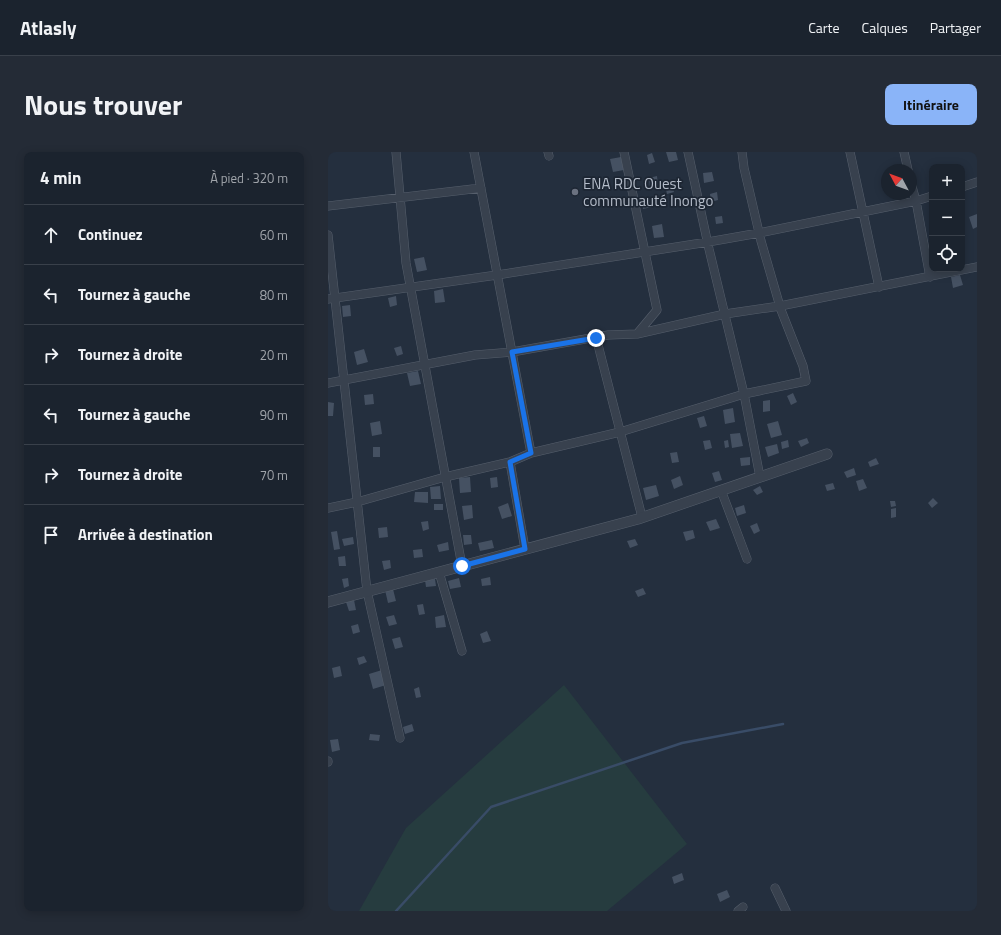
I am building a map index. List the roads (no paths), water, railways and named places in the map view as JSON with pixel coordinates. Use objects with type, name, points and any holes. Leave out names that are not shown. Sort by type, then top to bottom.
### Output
[{"type":"street","points":[[396,152],[406,263],[462,566]]},
{"type":"street","points":[[474,152],[531,453]]},
{"type":"street","points":[[626,152],[657,310],[637,334]]},
{"type":"street","points":[[688,152],[744,394],[760,477]]},
{"type":"street","points":[[328,508],[357,502],[446,477],[510,462],[531,453],[620,432],[744,394],[806,381],[803,366],[780,306],[759,233],[744,168],[742,152]]},
{"type":"street","points":[[850,152],[879,287]]},
{"type":"street","points":[[904,152],[907,164]]},
{"type":"street","points":[[965,185],[977,182]]},
{"type":"street","points":[[328,206],[481,188]]},
{"type":"street","points":[[331,299],[708,242],[863,213],[929,197]]},
{"type":"street","points":[[916,201],[930,277]]},
{"type":"street","points":[[328,234],[331,299],[343,379],[367,591],[400,738]]},
{"type":"street","points":[[328,383],[475,355],[512,352],[596,338],[637,334],[725,314],[780,306],[977,267]]},
{"type":"street","points":[[596,338],[642,517]]},
{"type":"street","points":[[328,602],[642,517],[827,454]]},
{"type":"street","points":[[510,462],[525,549]]},
{"type":"street","points":[[721,490],[747,559]]},
{"type":"street","points":[[439,572],[462,651]]},
{"type":"street","points":[[775,888],[786,911]]},
{"type":"waterway","points":[[396,911],[491,807],[682,743],[783,724]]},
{"type":"place","name":"ENA RDC Ouest communauté Inongo","points":[[575,192]]}]
